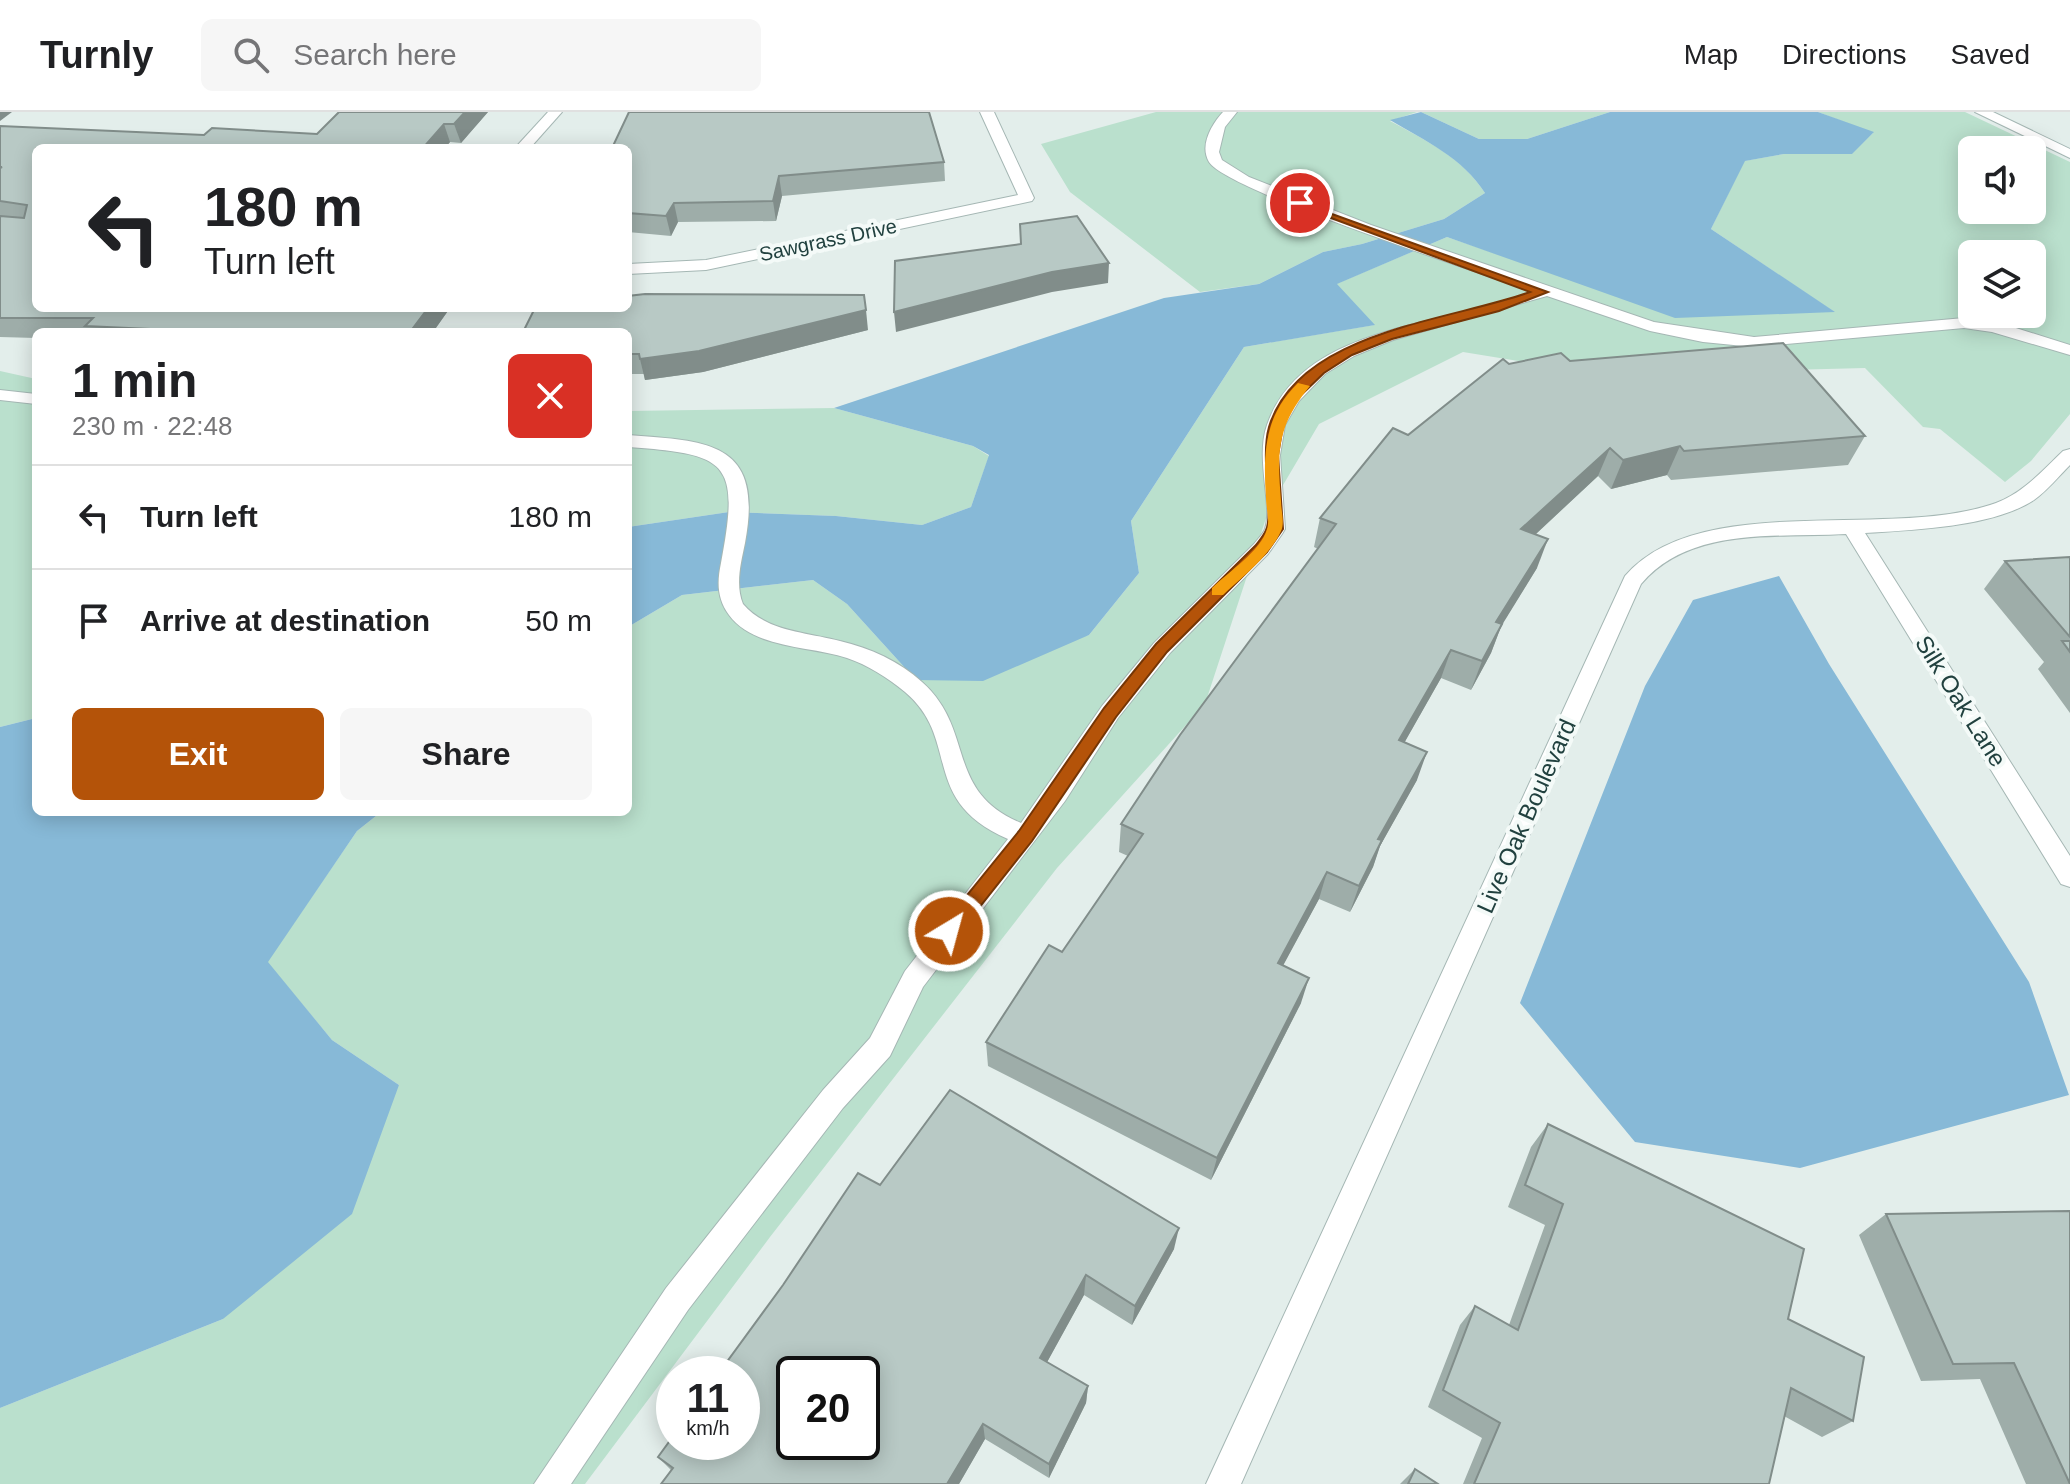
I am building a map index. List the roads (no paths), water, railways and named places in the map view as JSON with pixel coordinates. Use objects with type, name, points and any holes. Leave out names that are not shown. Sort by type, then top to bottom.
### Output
[{"type":"street","points":[[526,144],[555,112]]},
{"type":"street","name":"Sawgrass Drive","points":[[632,269],[706,265],[1027,198],[987,112]]},
{"type":"street","points":[[1230,112],[1218,126],[1212,140],[1216,162],[1268,191],[1542,292],[1650,326],[1728,341],[1799,340],[1964,323],[2006,330],[2070,350]]},
{"type":"street","points":[[1982,112],[2070,154]]},
{"type":"street","points":[[551,1484],[677,1299],[833,1099],[880,1047],[914,979],[966,908],[1026,836],[1110,712],[1162,648],[1261,549],[1275,529],[1271,455],[1276,425],[1291,398],[1319,370],[1348,352],[1387,336],[1495,309],[1542,292]]},
{"type":"street","points":[[0,395],[32,399]]},
{"type":"street","points":[[632,441],[695,448],[718,457],[739,484],[738,521],[728,585],[731,602],[741,615],[768,630],[855,653],[917,690],[939,718],[966,797],[980,814],[1026,836]]},
{"type":"street","name":"Live Oak Boulevard","points":[[1223,1484],[1632,581],[1651,557],[1678,543],[1709,535],[1955,519],[1999,509],[2028,495],[2070,455]]},
{"type":"street","name":"Silk Oak Lane","points":[[1851,526],[2070,877]]},
{"type":"water","points":[[1421,112],[1479,139],[1527,139],[1610,112],[1818,112],[1874,132],[1852,154],[1784,154],[1745,161],[1711,229],[1835,312],[1675,318],[1447,237],[1337,284],[1375,325],[1244,347],[1131,521],[1139,573],[1089,635],[983,681],[916,680],[847,604],[813,580],[682,595],[632,625],[632,526],[729,512],[836,516],[922,525],[971,507],[989,455],[973,446],[834,408],[1164,298],[1259,284],[1323,252],[1362,244],[1444,219],[1485,193],[1454,160],[1390,120]]},
{"type":"water","points":[[1779,576],[1829,664],[2029,982],[2069,1095],[1800,1168],[1635,1142],[1520,1003],[1645,686],[1693,600]]},
{"type":"water","points":[[32,719],[32,816],[376,816],[357,831],[268,962],[332,1040],[399,1085],[352,1214],[223,1319],[0,1408],[0,727]]}]
